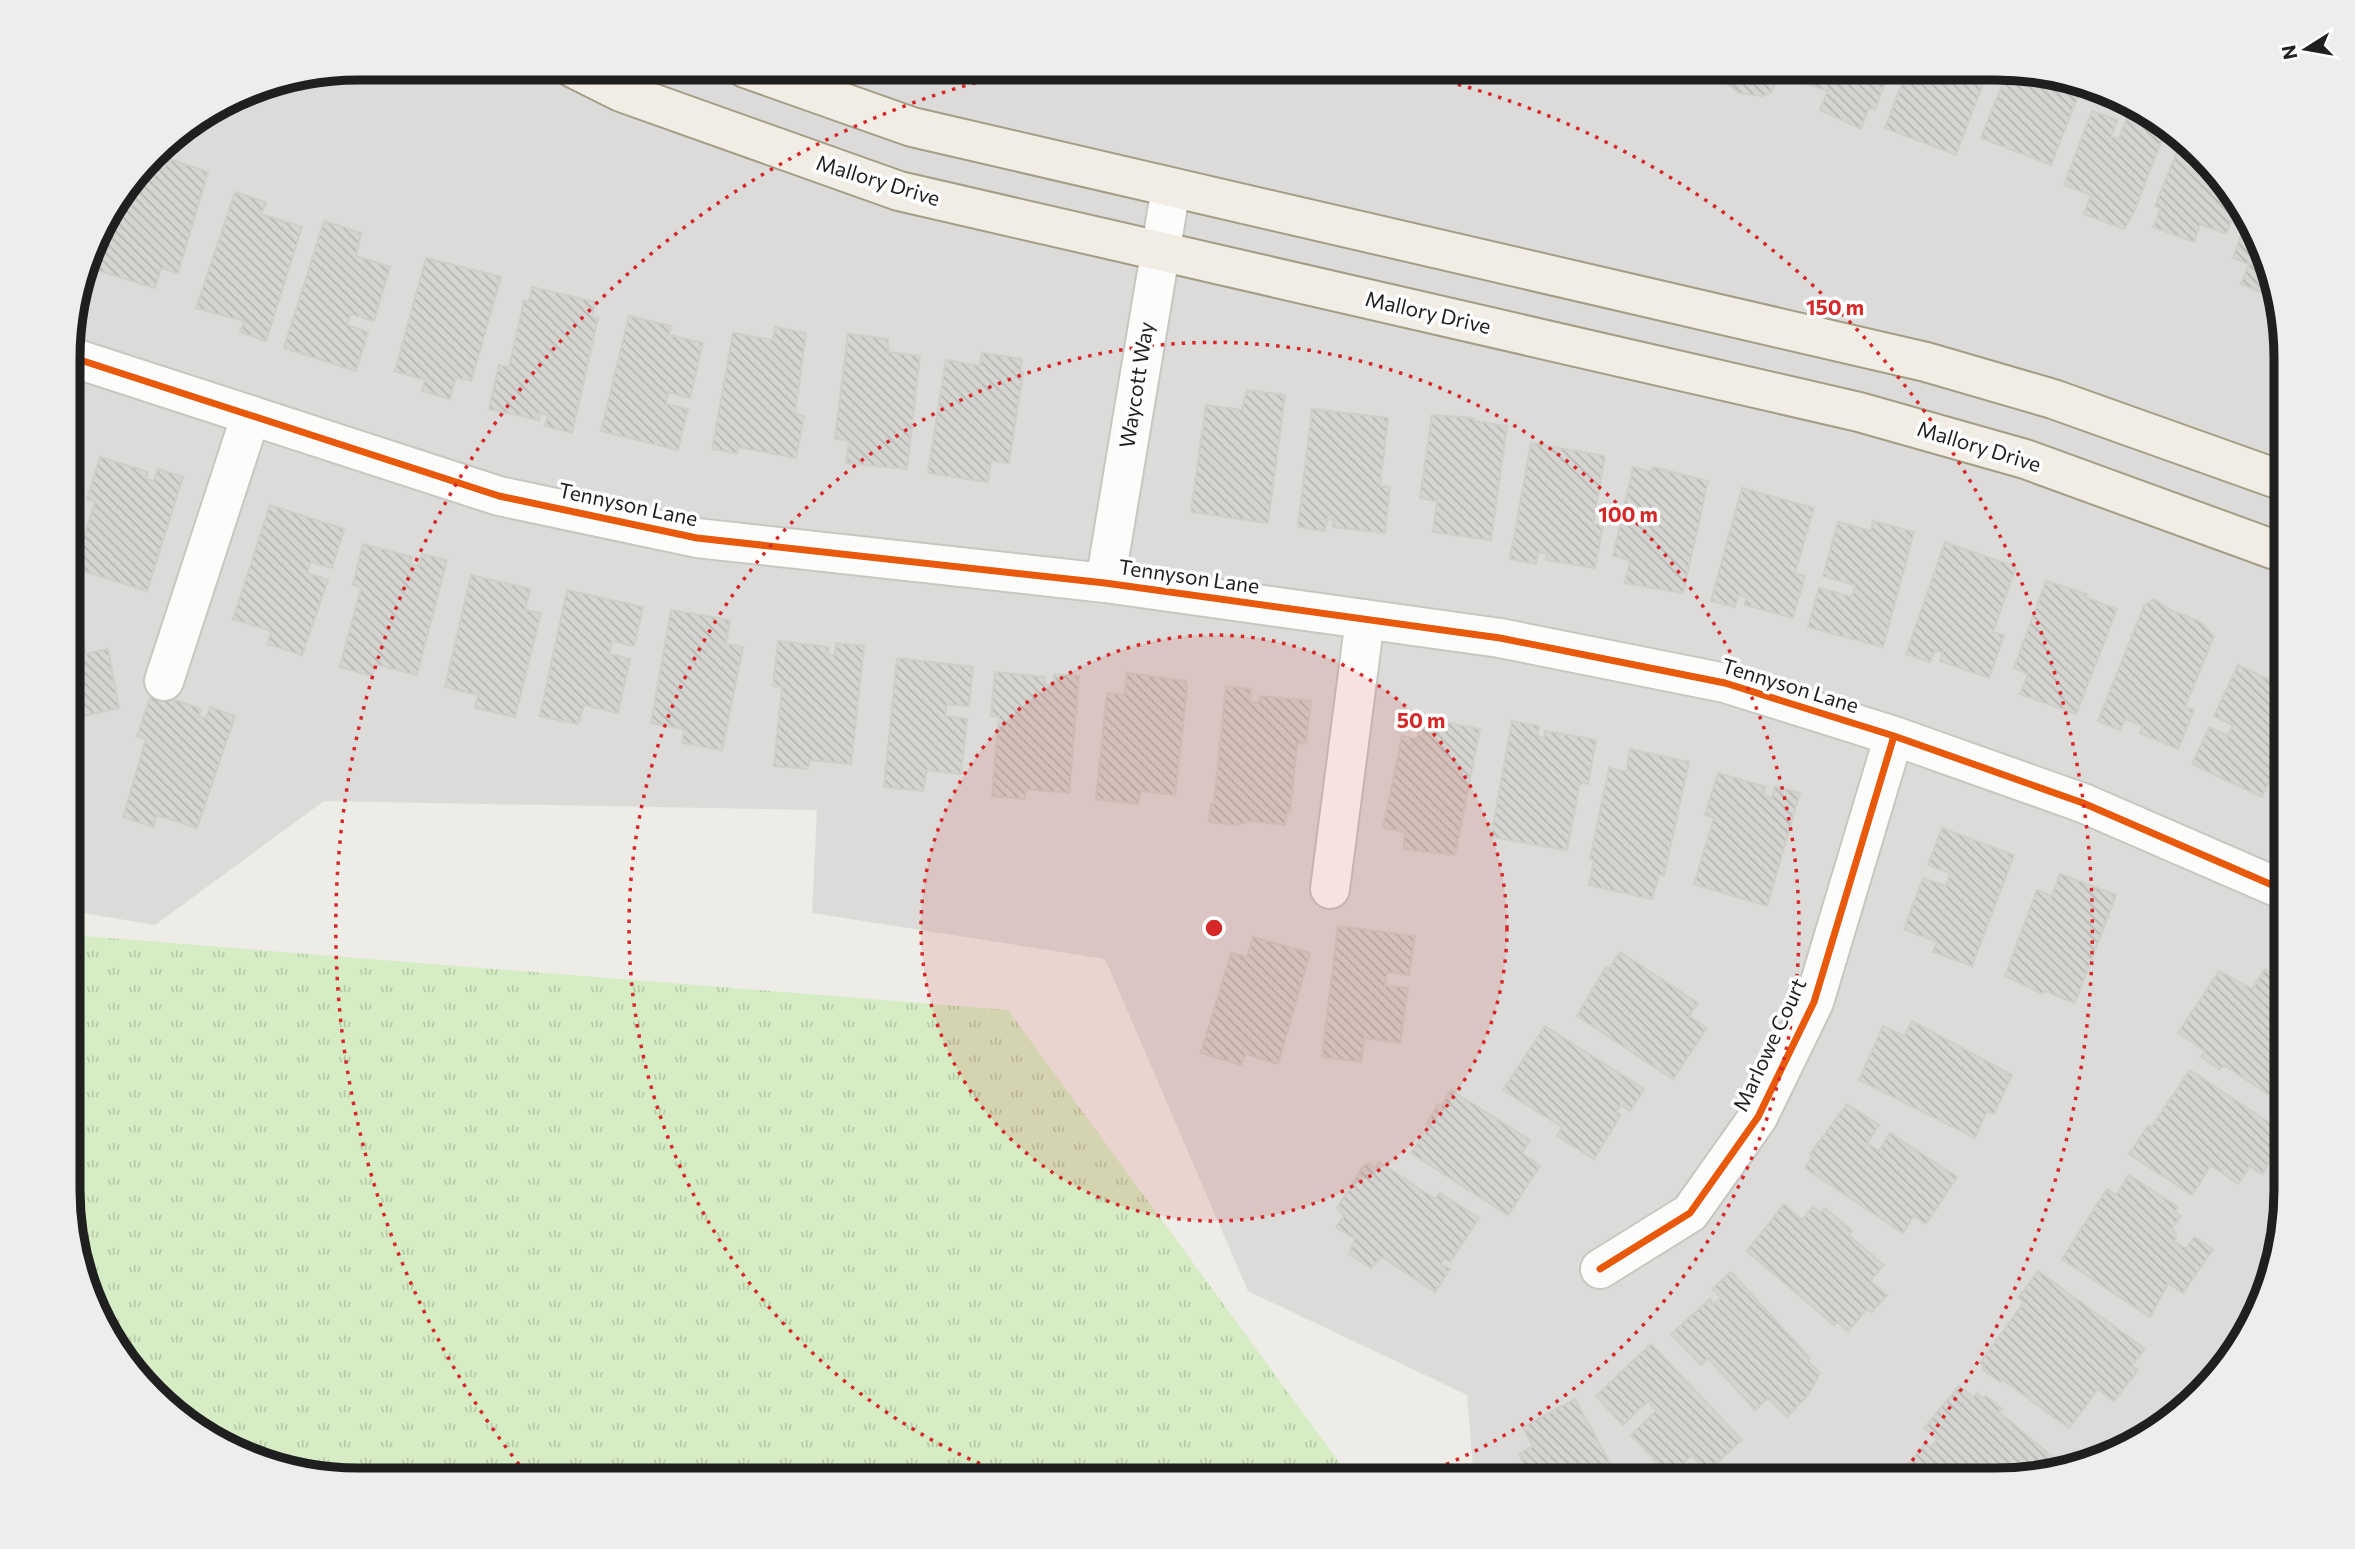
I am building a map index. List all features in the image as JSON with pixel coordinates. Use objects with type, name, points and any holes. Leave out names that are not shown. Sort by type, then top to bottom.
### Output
[{"type":"main road","name":"Mallory Drive","points":[[597,80],[621,92],[899,191],[1859,412],[2025,459],[2274,550]]},
{"type":"main road","points":[[780,80],[912,127],[1926,362],[2053,399],[2274,478]]},
{"type":"street","name":"Waycott Way","points":[[1105,583],[1171,188]]},
{"type":"street","name":"Tennyson Lane","points":[[80,360],[499,496],[698,538],[1105,583],[1500,638],[1725,683],[1895,736],[2083,803],[2274,886]]},
{"type":"street","points":[[164,681],[251,415]]},
{"type":"street","points":[[1330,889],[1365,619]]},
{"type":"street","name":"Marlowe Court","points":[[1600,1269],[1690,1213],[1758,1117],[1814,1002],[1895,736]]},
{"type":"shaded area","points":[[358,80],[2015,81],[2086,95],[2120,109],[2166,138],[2206,175],[2228,204],[2246,235],[2260,269],[2274,340],[2272,1227],[2260,1280],[2246,1314],[2228,1345],[2206,1374],[2180,1400],[2151,1422],[2120,1440],[2086,1454],[2051,1463],[1997,1469],[1473,1469],[1467,1395],[1248,1291],[1105,959],[812,913],[817,810],[324,801],[155,925],[80,912],[80,358],[83,322],[95,269],[109,235],[127,204],[149,175],[175,149],[204,127],[235,109],[269,95],[304,86]]},
{"type":"green space","points":[[80,936],[1008,1010],[1344,1469],[358,1469],[322,1466],[269,1454],[235,1440],[204,1422],[175,1400],[149,1374],[127,1345],[109,1314],[90,1263],[80,1191]]},
{"type":"building","points":[[1714,80],[1777,80],[1771,93],[1762,96],[1739,93],[1728,84]]},
{"type":"building","points":[[1806,80],[1886,80],[1875,110],[1869,107],[1861,129],[1820,110],[1828,91],[1805,83]]},
{"type":"building","points":[[1903,80],[1984,80],[1956,155],[1885,128]]},
{"type":"building","points":[[2004,80],[2051,86],[2079,93],[2051,165],[1981,138]]},
{"type":"building","points":[[2092,111],[2117,120],[2111,137],[2119,139],[2128,114],[2163,136],[2134,212],[2124,229],[2084,214],[2091,195],[2064,185]]},
{"type":"building","points":[[2179,148],[2206,175],[2234,214],[2226,234],[2200,224],[2194,242],[2153,227],[2161,209],[2155,206]]},
{"type":"building","points":[[169,159],[208,172],[178,273],[161,268],[155,288],[97,270],[109,235],[127,204],[156,168],[164,170]]},
{"type":"building","points":[[235,192],[266,202],[261,214],[302,227],[266,341],[240,332],[244,321],[196,308]]},
{"type":"building","points":[[324,221],[361,233],[356,256],[390,267],[374,321],[351,314],[347,325],[368,332],[356,371],[284,348]]},
{"type":"building","points":[[2243,230],[2260,269],[2267,295],[2241,284],[2249,264],[2233,258]]},
{"type":"building","points":[[426,258],[501,277],[471,381],[456,377],[450,399],[422,391],[425,380],[395,371]]},
{"type":"building","points":[[532,287],[595,302],[592,317],[598,318],[572,433],[545,426],[548,415],[540,413],[539,420],[489,409],[499,365],[509,367],[524,301],[529,302]]},
{"type":"building","points":[[629,316],[671,326],[669,335],[703,343],[690,398],[668,392],[666,404],[688,409],[678,450],[601,431]]},
{"type":"building","points":[[775,327],[806,333],[795,414],[804,416],[796,458],[738,447],[737,453],[712,449],[733,333],[773,340]]},
{"type":"building","points":[[848,334],[888,339],[888,352],[920,356],[907,469],[846,463],[849,441],[835,439]]},
{"type":"building","points":[[982,353],[1022,359],[1020,371],[1023,372],[1009,463],[991,461],[988,482],[928,473],[946,360],[980,366]]},
{"type":"building","points":[[1247,390],[1285,395],[1268,523],[1191,512],[1206,405],[1242,410]]},
{"type":"building","points":[[1312,409],[1388,418],[1380,486],[1390,487],[1385,533],[1333,527],[1334,520],[1327,519],[1325,531],[1298,527]]},
{"type":"building","points":[[1432,415],[1474,418],[1474,421],[1507,426],[1491,540],[1433,532],[1437,501],[1420,498]]},
{"type":"building","points":[[1531,443],[1605,456],[1593,524],[1603,525],[1595,568],[1546,560],[1547,553],[1538,552],[1536,564],[1510,559]]},
{"type":"building","points":[[100,457],[148,472],[146,479],[154,481],[158,469],[183,477],[147,591],[80,570],[80,549],[95,502],[87,499]]},
{"type":"building","points":[[1633,467],[1652,472],[1653,467],[1708,481],[1683,593],[1625,583],[1630,560],[1613,556]]},
{"type":"building","points":[[1742,488],[1814,508],[1795,573],[1805,576],[1793,618],[1745,605],[1746,597],[1738,595],[1735,607],[1711,601]]},
{"type":"building","points":[[270,505],[344,529],[332,568],[311,562],[307,573],[328,580],[302,655],[268,644],[271,631],[233,619]]},
{"type":"building","points":[[1873,521],[1914,532],[1883,647],[1808,627],[1819,588],[1852,597],[1855,585],[1823,576],[1838,522],[1871,531]]},
{"type":"building","points":[[1945,542],[2016,567],[1993,632],[2004,635],[1989,678],[1940,661],[1943,652],[1935,650],[1930,662],[1906,654]]},
{"type":"building","points":[[363,544],[412,557],[410,564],[419,566],[422,554],[447,560],[417,675],[375,664],[372,676],[340,667],[361,588],[353,585]]},
{"type":"building","points":[[471,575],[530,589],[525,610],[541,613],[515,717],[475,708],[478,695],[445,687]]},
{"type":"building","points":[[2046,581],[2087,594],[2085,597],[2117,609],[2076,714],[2020,694],[2028,674],[2014,668]]},
{"type":"building","points":[[567,590],[643,607],[634,646],[612,641],[609,654],[630,659],[618,713],[584,705],[578,724],[540,716]]},
{"type":"building","points":[[2154,599],[2168,609],[2201,622],[2214,636],[2185,707],[2194,710],[2178,749],[2140,733],[2143,726],[2125,719],[2120,730],[2098,721],[2144,606]]},
{"type":"building","points":[[671,610],[730,620],[726,644],[743,647],[722,750],[682,743],[684,729],[651,723]]},
{"type":"building","points":[[80,639],[86,654],[108,649],[119,708],[80,717]]},
{"type":"building","points":[[778,641],[829,647],[828,654],[835,655],[836,643],[864,646],[851,764],[809,760],[808,769],[774,766],[782,687],[773,686]]},
{"type":"building","points":[[897,658],[973,667],[969,706],[947,704],[945,716],[967,719],[961,774],[927,770],[923,791],[884,787]]},
{"type":"building","points":[[2238,665],[2269,680],[2274,671],[2274,771],[2262,797],[2192,764],[2209,727],[2228,736],[2233,725],[2214,716]]},
{"type":"building","points":[[995,672],[1045,677],[1044,684],[1053,685],[1054,674],[1079,676],[1069,793],[1026,789],[1025,799],[992,796],[999,716],[991,716]]},
{"type":"building","points":[[1127,673],[1186,681],[1187,690],[1175,795],[1141,791],[1138,804],[1096,799],[1107,693],[1124,695]]},
{"type":"building","points":[[1226,686],[1251,689],[1250,702],[1259,702],[1260,696],[1311,701],[1306,744],[1297,743],[1290,812],[1287,811],[1285,825],[1252,821],[1234,825],[1209,822],[1211,804],[1214,804]]},
{"type":"building","points":[[152,692],[201,709],[199,716],[206,719],[210,707],[235,716],[197,828],[157,815],[153,827],[123,817],[146,739],[137,736]]},
{"type":"building","points":[[1422,718],[1480,729],[1455,855],[1404,849],[1405,832],[1383,828],[1402,736],[1417,739]]},
{"type":"building","points":[[1512,721],[1539,726],[1537,736],[1544,738],[1545,731],[1596,740],[1588,784],[1580,783],[1567,850],[1491,837]]},
{"type":"building","points":[[1630,749],[1689,762],[1664,876],[1659,874],[1652,899],[1589,885],[1594,860],[1590,859],[1609,768],[1626,772]]},
{"type":"building","points":[[1718,773],[1766,787],[1763,795],[1772,798],[1775,786],[1800,793],[1767,906],[1694,884],[1714,818],[1705,815]]},
{"type":"building","points":[[1942,828],[2014,855],[1972,966],[1933,952],[1937,942],[1904,929],[1923,878],[1946,886],[1950,873],[1928,865]]},
{"type":"building","points":[[2060,874],[2116,895],[2075,1003],[2045,991],[2043,994],[2005,976],[2037,890],[2052,896]]},
{"type":"building","points":[[1338,926],[1415,936],[1409,975],[1387,972],[1385,986],[1408,988],[1400,1043],[1364,1038],[1361,1062],[1322,1057]]},
{"type":"building","points":[[1253,937],[1310,953],[1278,1064],[1246,1054],[1241,1065],[1201,1053],[1231,953],[1247,957]]},
{"type":"building","points":[[1620,952],[1698,1003],[1689,1016],[1707,1028],[1673,1079],[1577,1016],[1606,967],[1609,969]]},
{"type":"building","points":[[2265,969],[2274,975],[2274,1098],[2224,1065],[2220,1070],[2201,1057],[2205,1051],[2178,1033],[2219,971],[2252,989]]},
{"type":"building","points":[[1912,1021],[2012,1075],[1994,1114],[1987,1111],[1975,1138],[1859,1080],[1883,1026],[1904,1036]]},
{"type":"building","points":[[1545,1026],[1644,1089],[1630,1111],[1620,1105],[1616,1112],[1621,1115],[1594,1159],[1557,1136],[1562,1127],[1503,1090]]},
{"type":"building","points":[[2190,1070],[2274,1126],[2274,1154],[2262,1174],[2250,1166],[2238,1184],[2211,1165],[2192,1195],[2129,1154],[2148,1125],[2151,1128]]},
{"type":"building","points":[[1451,1090],[1530,1140],[1522,1153],[1540,1166],[1508,1215],[1411,1153],[1430,1125],[1427,1123],[1438,1104],[1441,1106]]},
{"type":"building","points":[[1847,1104],[1879,1125],[1867,1143],[1879,1151],[1890,1133],[1957,1177],[1926,1224],[1914,1216],[1903,1233],[1805,1168],[1813,1156],[1810,1154]]},
{"type":"building","points":[[1379,1162],[1435,1199],[1440,1193],[1479,1218],[1450,1262],[1444,1258],[1441,1264],[1450,1269],[1435,1292],[1382,1257],[1371,1268],[1349,1254],[1355,1239],[1336,1227],[1344,1216],[1337,1208],[1364,1165],[1369,1164],[1375,1168]]},
{"type":"building","points":[[2129,1175],[2178,1207],[2175,1212],[2181,1216],[2172,1229],[2176,1233],[2175,1242],[2186,1249],[2194,1237],[2213,1249],[2183,1293],[2168,1283],[2150,1317],[2062,1259],[2107,1189],[2116,1195]]},
{"type":"building","points":[[1784,1204],[1802,1220],[1813,1207],[1820,1213],[1825,1208],[1852,1231],[1849,1236],[1884,1265],[1870,1281],[1887,1295],[1872,1312],[1867,1309],[1848,1331],[1837,1322],[1834,1325],[1747,1251]]},
{"type":"building","points":[[2038,1271],[2145,1349],[2132,1366],[2138,1370],[2114,1401],[2098,1389],[2069,1428],[2002,1379],[2000,1382],[1982,1369],[1984,1366],[1980,1363],[2024,1302],[2018,1298]]},
{"type":"building","points":[[1731,1272],[1810,1358],[1808,1361],[1820,1373],[1809,1394],[1787,1417],[1768,1398],[1755,1410],[1708,1358],[1701,1365],[1671,1334],[1710,1299],[1714,1304],[1721,1298],[1712,1289]]},
{"type":"building","points":[[1651,1344],[1742,1440],[1710,1469],[1704,1469],[1692,1455],[1677,1469],[1663,1469],[1631,1435],[1656,1411],[1648,1401],[1623,1425],[1596,1396]]},
{"type":"building","points":[[1959,1386],[1973,1397],[1977,1393],[1983,1399],[1986,1396],[2002,1409],[1999,1412],[2058,1462],[1997,1469],[1904,1469],[1926,1443],[1931,1447],[1938,1439],[1924,1428]]},
{"type":"building","points":[[1575,1399],[1613,1469],[1527,1469],[1519,1454],[1533,1446],[1523,1427]]},
{"type":"cycle path","points":[[80,360],[499,496],[697,538],[1105,583],[1500,638],[1725,683],[1894,736],[2083,803],[2274,886]]},
{"type":"cycle path","points":[[1600,1269],[1690,1213],[1758,1117],[1814,1002],[1894,736]]}]
